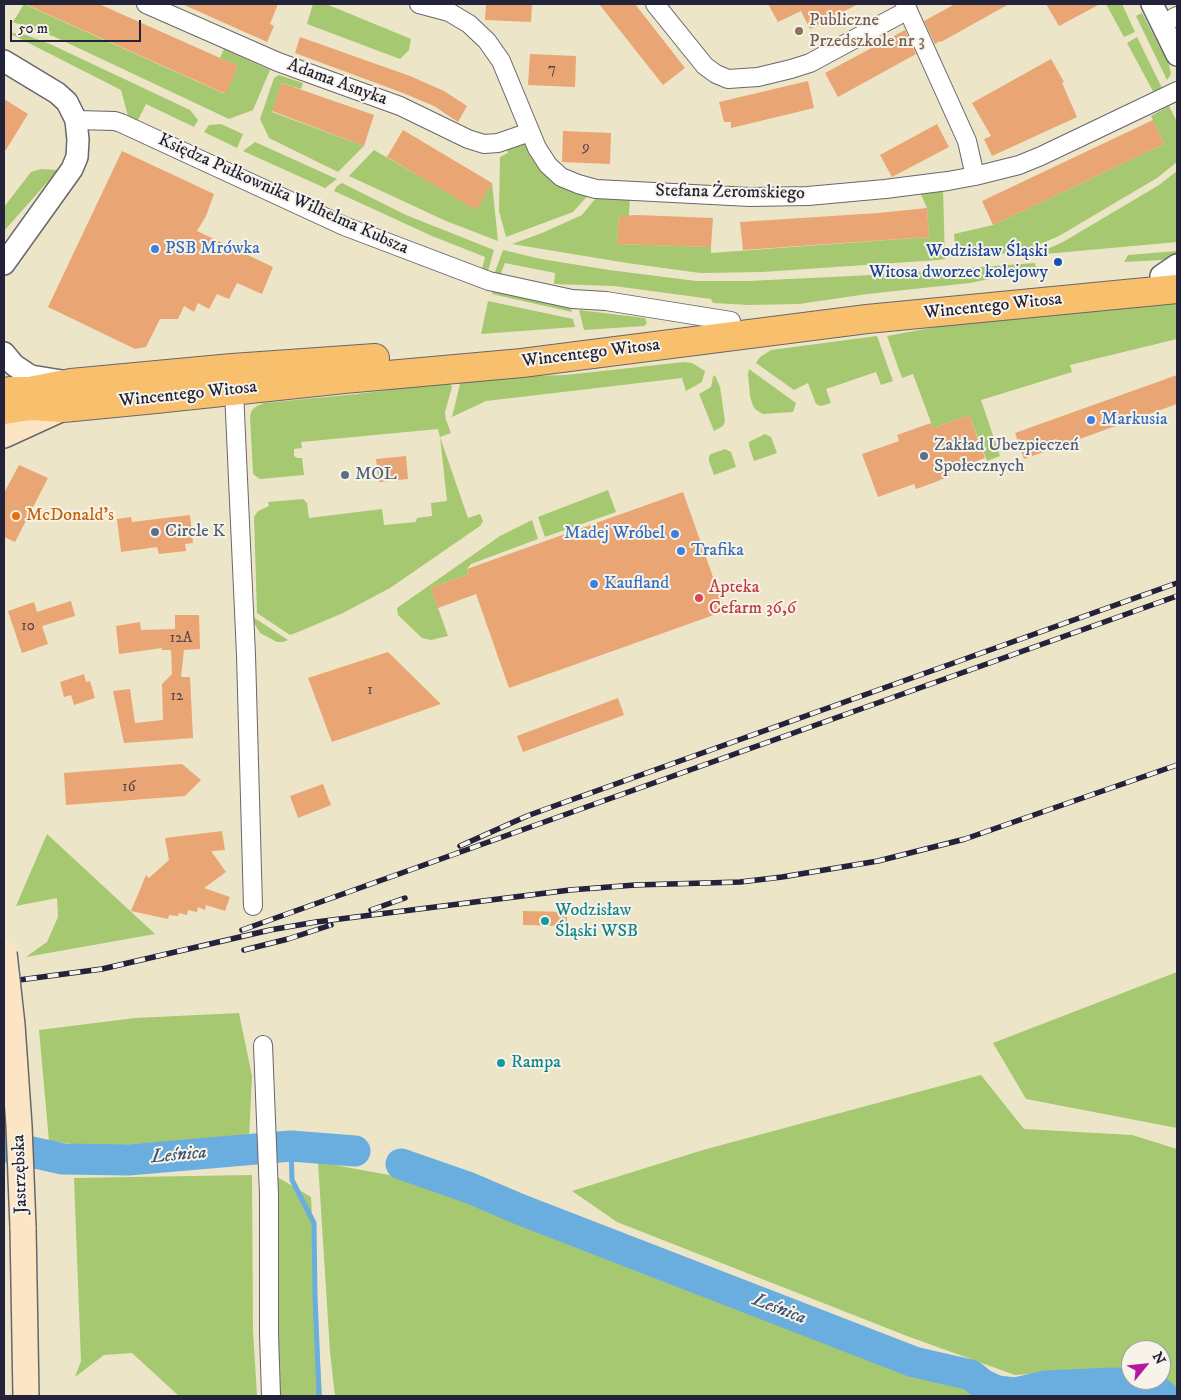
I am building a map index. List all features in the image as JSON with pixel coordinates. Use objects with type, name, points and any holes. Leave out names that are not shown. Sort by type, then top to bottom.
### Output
[{"type":"main road","name":"Wincentego Witosa","points":[[4,410],[30,406],[67,395],[232,368],[469,351],[972,292],[1173,276]]},
{"type":"main road","name":"Wincentego Witosa","points":[[4,390],[67,395],[234,391],[522,363],[867,320],[1173,276]]},
{"type":"main road","points":[[4,435],[67,395]]},
{"type":"main road","name":"Jastrzębska","points":[[4,953],[18,1108],[23,1227],[26,1396]]},
{"type":"street","name":"Adama Asnyka","points":[[146,4],[278,62],[400,106],[468,139],[484,144],[498,143],[530,132]]},
{"type":"street","name":"Stefana Żeromskiego","points":[[420,4],[449,12],[469,24],[487,41],[501,61],[537,148],[548,165],[562,177],[596,189],[750,197],[808,196],[885,189],[976,176],[1019,165],[1041,156],[1177,91]]},
{"type":"street","points":[[655,4],[705,66],[716,74],[728,79],[758,77],[810,63],[907,7],[967,141],[976,176]]},
{"type":"street","points":[[1152,4],[1170,20],[1177,55]]},
{"type":"street","points":[[4,61],[57,93],[67,102],[76,120],[78,140],[72,169],[5,265]]},
{"type":"street","name":"Księdza Pułkownika Wilhelma Kubsza","points":[[76,120],[115,121],[121,123],[344,226],[489,281],[572,299],[606,302],[730,321]]},
{"type":"street","points":[[4,353],[14,365],[67,395]]},
{"type":"street","points":[[234,391],[246,655],[253,906]]},
{"type":"street","points":[[263,1045],[269,1195],[272,1396]]},
{"type":"green space","points":[[24,4],[225,94],[238,66],[220,58],[224,49],[270,70],[253,110],[229,119],[55,37],[13,22]]},
{"type":"green space","points":[[313,4],[326,4],[411,39],[409,50],[400,59],[307,24]]},
{"type":"green space","points":[[1106,4],[1122,4],[1135,32],[1124,37]]},
{"type":"green space","points":[[1142,13],[1169,65],[1171,74],[1167,80],[1136,16]]},
{"type":"green space","points":[[9,33],[23,34],[50,44],[190,110],[198,120],[194,127],[146,104],[138,120],[128,116],[121,90]]},
{"type":"green space","points":[[1137,37],[1162,88],[1155,92],[1127,43]]},
{"type":"green space","points":[[279,75],[303,83],[301,89],[282,83],[272,112],[364,146],[338,172],[269,138],[260,119],[274,78]]},
{"type":"green space","points":[[1169,106],[1177,122],[1177,162],[1157,178],[1059,236],[1021,252],[956,258],[954,234],[993,225],[1164,144],[1151,116]]},
{"type":"green space","points":[[221,124],[243,134],[237,148],[204,132],[209,125]]},
{"type":"green space","points":[[521,139],[544,169],[592,191],[573,212],[506,237],[499,211],[500,157],[508,153],[505,147]]},
{"type":"green space","points":[[255,142],[337,179],[325,188],[243,151]]},
{"type":"green space","points":[[374,150],[476,209],[492,183],[498,241],[446,221],[349,176]]},
{"type":"green space","points":[[41,169],[58,170],[4,231],[4,207],[31,172]]},
{"type":"green space","points":[[1177,171],[1177,242],[1034,255],[1063,242],[1159,185]]},
{"type":"green space","points":[[342,183],[406,215],[494,250],[488,271],[482,269],[485,257],[432,236],[334,191]]},
{"type":"green space","points":[[943,188],[945,259],[938,260],[762,272],[700,273],[512,244],[582,215],[599,194],[630,195],[629,216],[619,216],[617,244],[711,247],[711,253],[929,237],[927,208],[919,190]]},
{"type":"green space","points":[[503,250],[541,259],[609,270],[696,281],[748,281],[872,275],[1035,263],[1036,269],[970,283],[867,294],[799,304],[749,305],[713,303],[711,299],[614,286],[554,284],[555,273],[505,263],[500,275],[495,272]]},
{"type":"green space","points":[[1177,251],[1177,254],[1162,260],[1124,262],[1128,255]]},
{"type":"green space","points":[[493,290],[570,307],[572,312],[492,294]]},
{"type":"green space","points":[[488,301],[573,319],[575,327],[481,334]]},
{"type":"green space","points":[[1177,302],[1177,339],[1070,365],[1072,372],[981,400],[1000,456],[987,461],[969,415],[933,428],[913,374],[902,378],[887,336],[947,325]]},
{"type":"green space","points":[[579,310],[645,318],[647,323],[644,326],[584,330]]},
{"type":"green space","points":[[877,336],[893,381],[881,385],[876,372],[826,389],[831,403],[821,406],[816,404],[808,383],[794,390],[756,363],[760,357],[771,350]]},
{"type":"green space","points":[[684,362],[692,363],[705,371],[702,382],[686,391],[682,378],[486,401],[452,417],[461,380],[491,377],[566,375]]},
{"type":"green space","points":[[749,369],[796,403],[793,412],[763,414],[756,410],[750,396]]},
{"type":"green space","points":[[715,375],[720,387],[725,421],[723,426],[714,431],[699,394],[711,387]]},
{"type":"green space","points":[[448,382],[452,387],[445,412],[451,433],[440,437],[438,429],[301,442],[302,448],[294,449],[294,456],[302,458],[304,475],[260,479],[253,474],[250,416],[252,410],[264,403],[357,394]]},
{"type":"green space","points":[[765,434],[771,437],[777,453],[754,461],[749,442]]},
{"type":"green space","points":[[440,437],[468,518],[480,514],[483,521],[480,526],[390,588],[343,613],[298,632],[290,635],[257,613],[254,517],[258,511],[269,506],[268,502],[303,499],[307,503],[309,518],[382,509],[384,525],[416,522],[417,518],[432,516],[431,503],[447,501]]},
{"type":"green space","points":[[725,449],[731,452],[736,467],[714,475],[709,456]]},
{"type":"green space","points":[[608,490],[616,512],[545,537],[538,517]]},
{"type":"green space","points":[[532,520],[538,539],[471,564],[467,569],[469,574],[431,588],[448,636],[431,640],[422,638],[398,615],[397,608],[500,536]]},
{"type":"green space","points":[[253,617],[288,640],[277,642],[260,633]]},
{"type":"green space","points":[[47,834],[155,934],[26,957],[47,942],[58,917],[57,898],[16,906]]},
{"type":"green space","points":[[1177,972],[1177,1128],[1026,1099],[993,1043]]},
{"type":"green space","points":[[239,1013],[252,1076],[249,1138],[201,1139],[94,1147],[49,1141],[39,1030],[135,1018]]},
{"type":"green space","points":[[981,1075],[1024,1129],[1132,1135],[1177,1149],[1177,1396],[1136,1396],[1132,1390],[1171,1390],[1171,1340],[1121,1340],[1121,1375],[1116,1368],[1048,1372],[1053,1386],[1050,1386],[1041,1373],[1015,1375],[907,1336],[617,1222],[572,1191],[703,1150]]},
{"type":"green space","points":[[318,1162],[411,1179],[928,1376],[975,1389],[970,1396],[335,1396],[330,1352]]},
{"type":"green space","points":[[252,1175],[253,1330],[257,1396],[179,1396],[132,1353],[104,1355],[75,1377],[81,1361],[74,1178]]},
{"type":"green space","points":[[274,1175],[311,1197],[322,1396],[276,1396]]},
{"type":"building","points":[[25,4],[99,4],[238,66],[226,94]]},
{"type":"building","points":[[182,4],[278,4],[270,24],[274,26],[267,42]]},
{"type":"building","points":[[486,4],[532,4],[531,22],[485,20]]},
{"type":"building","points":[[599,4],[635,4],[685,68],[663,85]]},
{"type":"building","points":[[768,4],[858,4],[810,29],[801,11],[778,22]]},
{"type":"building","points":[[955,4],[1009,4],[935,44],[924,21]]},
{"type":"building","points":[[1046,4],[1100,4],[1059,26]]},
{"type":"building","points":[[905,30],[916,54],[838,97],[825,73]]},
{"type":"building","points":[[300,37],[410,76],[444,91],[467,106],[458,122],[434,106],[295,53]]},
{"type":"building","points":[[530,54],[576,56],[575,87],[528,85]]},
{"type":"building","points":[[1051,59],[1064,82],[1062,83],[1077,117],[992,156],[984,139],[991,136],[972,103]]},
{"type":"building","points":[[808,81],[814,108],[731,128],[731,122],[724,122],[719,102]]},
{"type":"building","points":[[282,83],[374,115],[364,146],[272,111]]},
{"type":"building","points":[[4,99],[28,114],[4,153]]},
{"type":"building","points":[[1153,120],[1164,144],[993,225],[982,201]]},
{"type":"building","points":[[937,124],[949,147],[892,177],[880,155]]},
{"type":"building","points":[[403,130],[492,183],[476,210],[387,157]]},
{"type":"building","points":[[563,131],[611,133],[610,164],[562,162]]},
{"type":"building","name":"PSB Mrówka","points":[[122,151],[214,194],[206,216],[197,231],[273,267],[262,294],[237,283],[229,299],[217,294],[209,309],[198,303],[194,312],[184,306],[178,319],[160,319],[146,347],[135,349],[48,307]]},
{"type":"building","points":[[927,208],[929,237],[743,250],[740,222]]},
{"type":"building","points":[[619,216],[713,218],[711,247],[617,244]]},
{"type":"building","name":"Markusia","points":[[1177,375],[1177,404],[1024,459],[1015,433]]},
{"type":"building","name":"Zakład Ubezpieczeń Społecznych","points":[[969,415],[985,458],[949,471],[950,476],[933,483],[916,489],[914,484],[878,497],[862,454],[899,441],[897,435],[931,423],[933,428]]},
{"type":"building","points":[[406,456],[408,479],[379,482],[376,459]]},
{"type":"building","name":"McDonald's","points":[[19,465],[48,478],[15,542],[4,537],[4,493]]},
{"type":"building","name":"Kaufland","points":[[683,492],[725,611],[509,688],[476,594],[438,608],[431,588],[469,574],[467,569]]},
{"type":"building","name":"Circle K","points":[[190,515],[193,543],[185,544],[186,551],[159,554],[157,547],[121,552],[117,519],[131,517],[132,522]]},
{"type":"building","points":[[71,601],[75,616],[42,626],[48,644],[22,653],[8,611],[34,602],[37,612]]},
{"type":"building","points":[[175,615],[199,615],[200,649],[184,650],[181,677],[190,677],[193,738],[124,743],[113,691],[130,689],[135,723],[163,720],[162,684],[172,674],[171,650],[162,650],[162,648],[119,654],[116,626],[140,622],[141,630],[175,629]]},
{"type":"building","points":[[388,652],[441,704],[332,742],[308,678]]},
{"type":"building","points":[[84,674],[86,682],[90,681],[95,698],[74,705],[71,695],[64,697],[60,682]]},
{"type":"building","points":[[618,698],[624,715],[523,752],[517,736]]},
{"type":"building","points":[[182,764],[201,780],[185,796],[66,805],[64,773]]},
{"type":"building","points":[[323,784],[331,805],[298,818],[290,796]]},
{"type":"building","points":[[222,831],[225,850],[211,851],[226,872],[204,888],[230,897],[225,911],[206,905],[205,910],[198,907],[197,912],[188,910],[187,915],[179,913],[178,916],[169,915],[168,919],[131,911],[146,875],[149,878],[169,860],[165,838]]},
{"type":"building","name":"Wodzisław Śląski WSB","points":[[523,911],[567,912],[567,926],[523,925]]},
{"type":"waterway","name":"Leśnica","points":[[4,1146],[63,1159],[128,1160],[291,1146],[355,1151]]},
{"type":"waterway","points":[[291,1146],[292,1180],[314,1223],[319,1396]]},
{"type":"waterway","name":"Leśnica","points":[[401,1164],[470,1188],[519,1209],[914,1362],[971,1375],[982,1384],[997,1391],[1015,1393],[1045,1386],[1113,1383],[1151,1386],[1163,1396]]},
{"type":"railway","points":[[460,846],[527,816],[1177,583]]},
{"type":"railway","points":[[242,930],[1177,596]]},
{"type":"railway","points":[[4,982],[102,969],[270,930],[316,922],[570,890],[635,885],[740,882],[878,861],[965,839],[1177,765]]},
{"type":"railway","points":[[371,910],[405,898]]},
{"type":"railway","points":[[244,950],[288,939],[331,925]]},
{"type":"place","name":"Publiczne Przedszkole nr 3","points":[[799,31]]},
{"type":"place","name":"PSB Mrówka","points":[[155,249]]},
{"type":"place","name":"Wodzisław Śląski Witosa dworzec kolejowy","points":[[1058,262]]},
{"type":"place","name":"Markusia","points":[[1091,420]]},
{"type":"place","name":"Zakład Ubezpieczeń Społecznych","points":[[924,456]]},
{"type":"place","name":"MOL","points":[[345,475]]},
{"type":"place","name":"McDonald's","points":[[16,516]]},
{"type":"place","name":"Circle K","points":[[155,532]]},
{"type":"place","name":"Madej Wróbel","points":[[675,534]]},
{"type":"place","name":"Trafika","points":[[681,551]]},
{"type":"place","name":"Kaufland","points":[[594,584]]},
{"type":"place","name":"Apteka Cefarm 36,6","points":[[699,598]]},
{"type":"place","name":"Wodzisław Śląski WSB","points":[[545,921]]},
{"type":"place","name":"Rampa","points":[[501,1063]]}]
